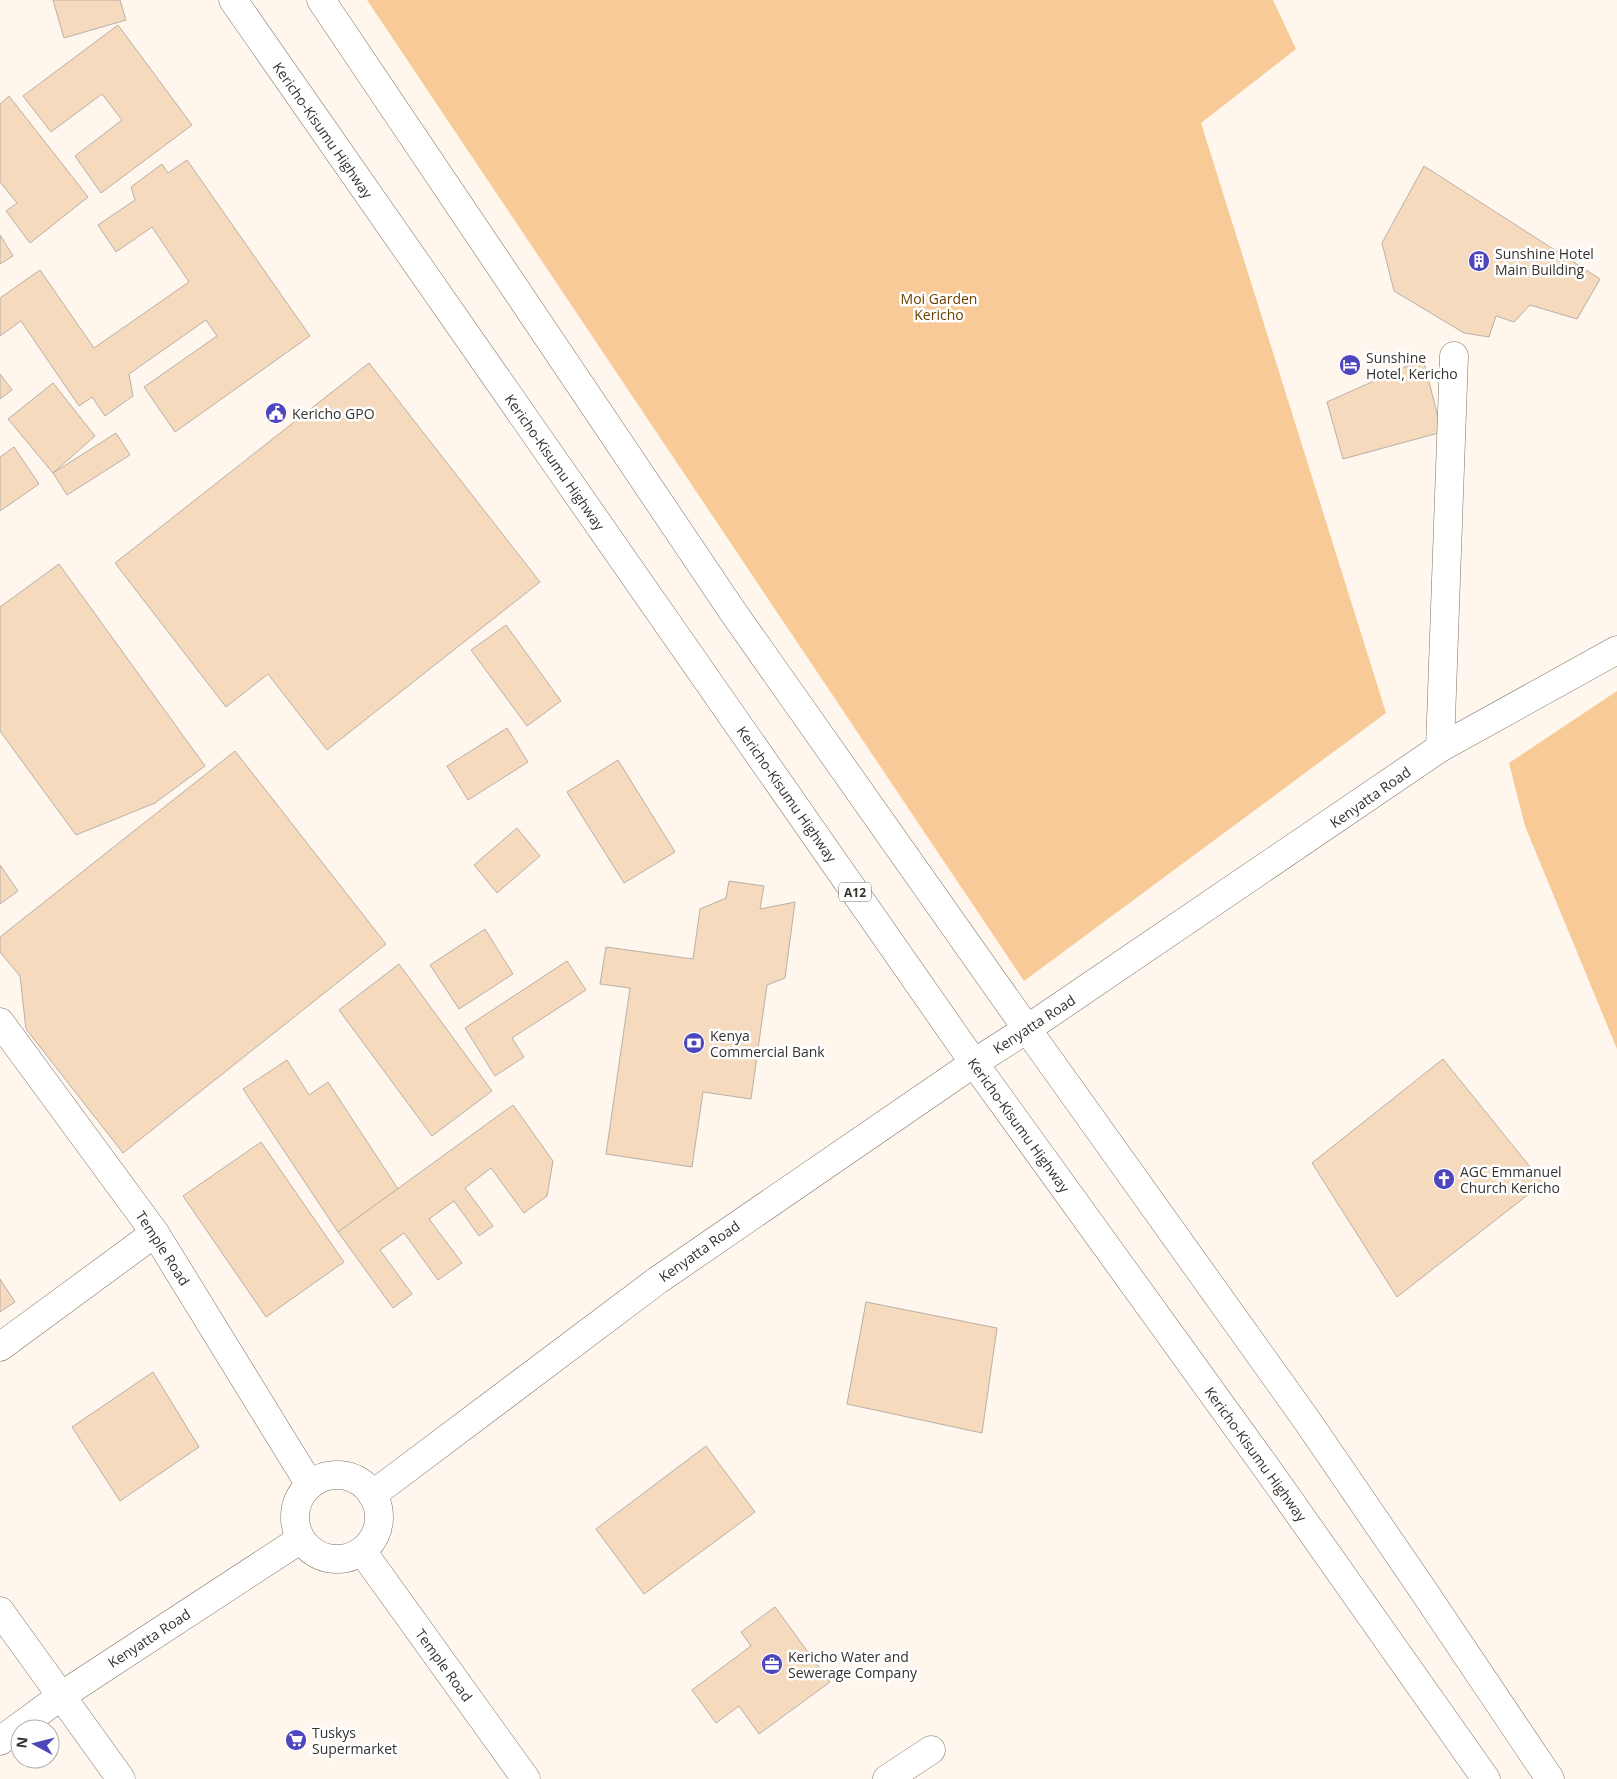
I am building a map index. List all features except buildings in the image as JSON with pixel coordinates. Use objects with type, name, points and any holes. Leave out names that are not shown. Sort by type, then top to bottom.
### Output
[{"type":"main road","name":"Kericho-Kisumu Highway","points":[[232,0],[974,1063],[1268,1470],[1486,1779]]},
{"type":"main road","points":[[321,0],[733,612],[1027,1029],[1308,1422],[1550,1779]]},
{"type":"main road","points":[[1440,748],[1454,356]]},
{"type":"main road","name":"Kenyatta Road","points":[[372,1494],[658,1280],[974,1063],[1027,1029],[1440,748],[1617,650]]},
{"type":"main road","name":"Temple Road","points":[[0,1022],[155,1233],[310,1485]]},
{"type":"main road","points":[[0,1347],[155,1233]]},
{"type":"main road","points":[[339,1475],[353,1478],[365,1486],[372,1494],[378,1508],[378,1522],[374,1536],[362,1551],[349,1558],[335,1559],[320,1556],[308,1548],[300,1539],[296,1525],[295,1510],[300,1497],[310,1485],[324,1477],[339,1475]]},
{"type":"main road","name":"Kenyatta Road","points":[[0,1741],[61,1696],[300,1539]]},
{"type":"main road","name":"Temple Road","points":[[362,1551],[526,1779]]},
{"type":"main road","points":[[0,1611],[121,1779]]},
{"type":"main road","points":[[887,1779],[931,1750]]},
{"type":"green space","name":"Moi Garden Kericho","points":[[367,0],[1273,0],[1296,49],[1201,123],[1386,713],[1024,981]]},
{"type":"green space","points":[[1617,691],[1617,1049],[1525,826],[1509,763]]},
{"type":"place","name":"Sunshine Hotel Main Building","points":[[1479,261]]},
{"type":"place","name":"Sunshine Hotel, Kericho","points":[[1350,365]]},
{"type":"place","name":"Kericho GPO","points":[[276,413]]},
{"type":"place","name":"Kenya Commercial Bank","points":[[694,1043]]},
{"type":"place","name":"AGC Emmanuel Church Kericho","points":[[1444,1179]]},
{"type":"place","name":"Kericho Water and Sewerage Company","points":[[772,1664]]},
{"type":"place","name":"Tuskys Supermarket","points":[[296,1740]]}]
